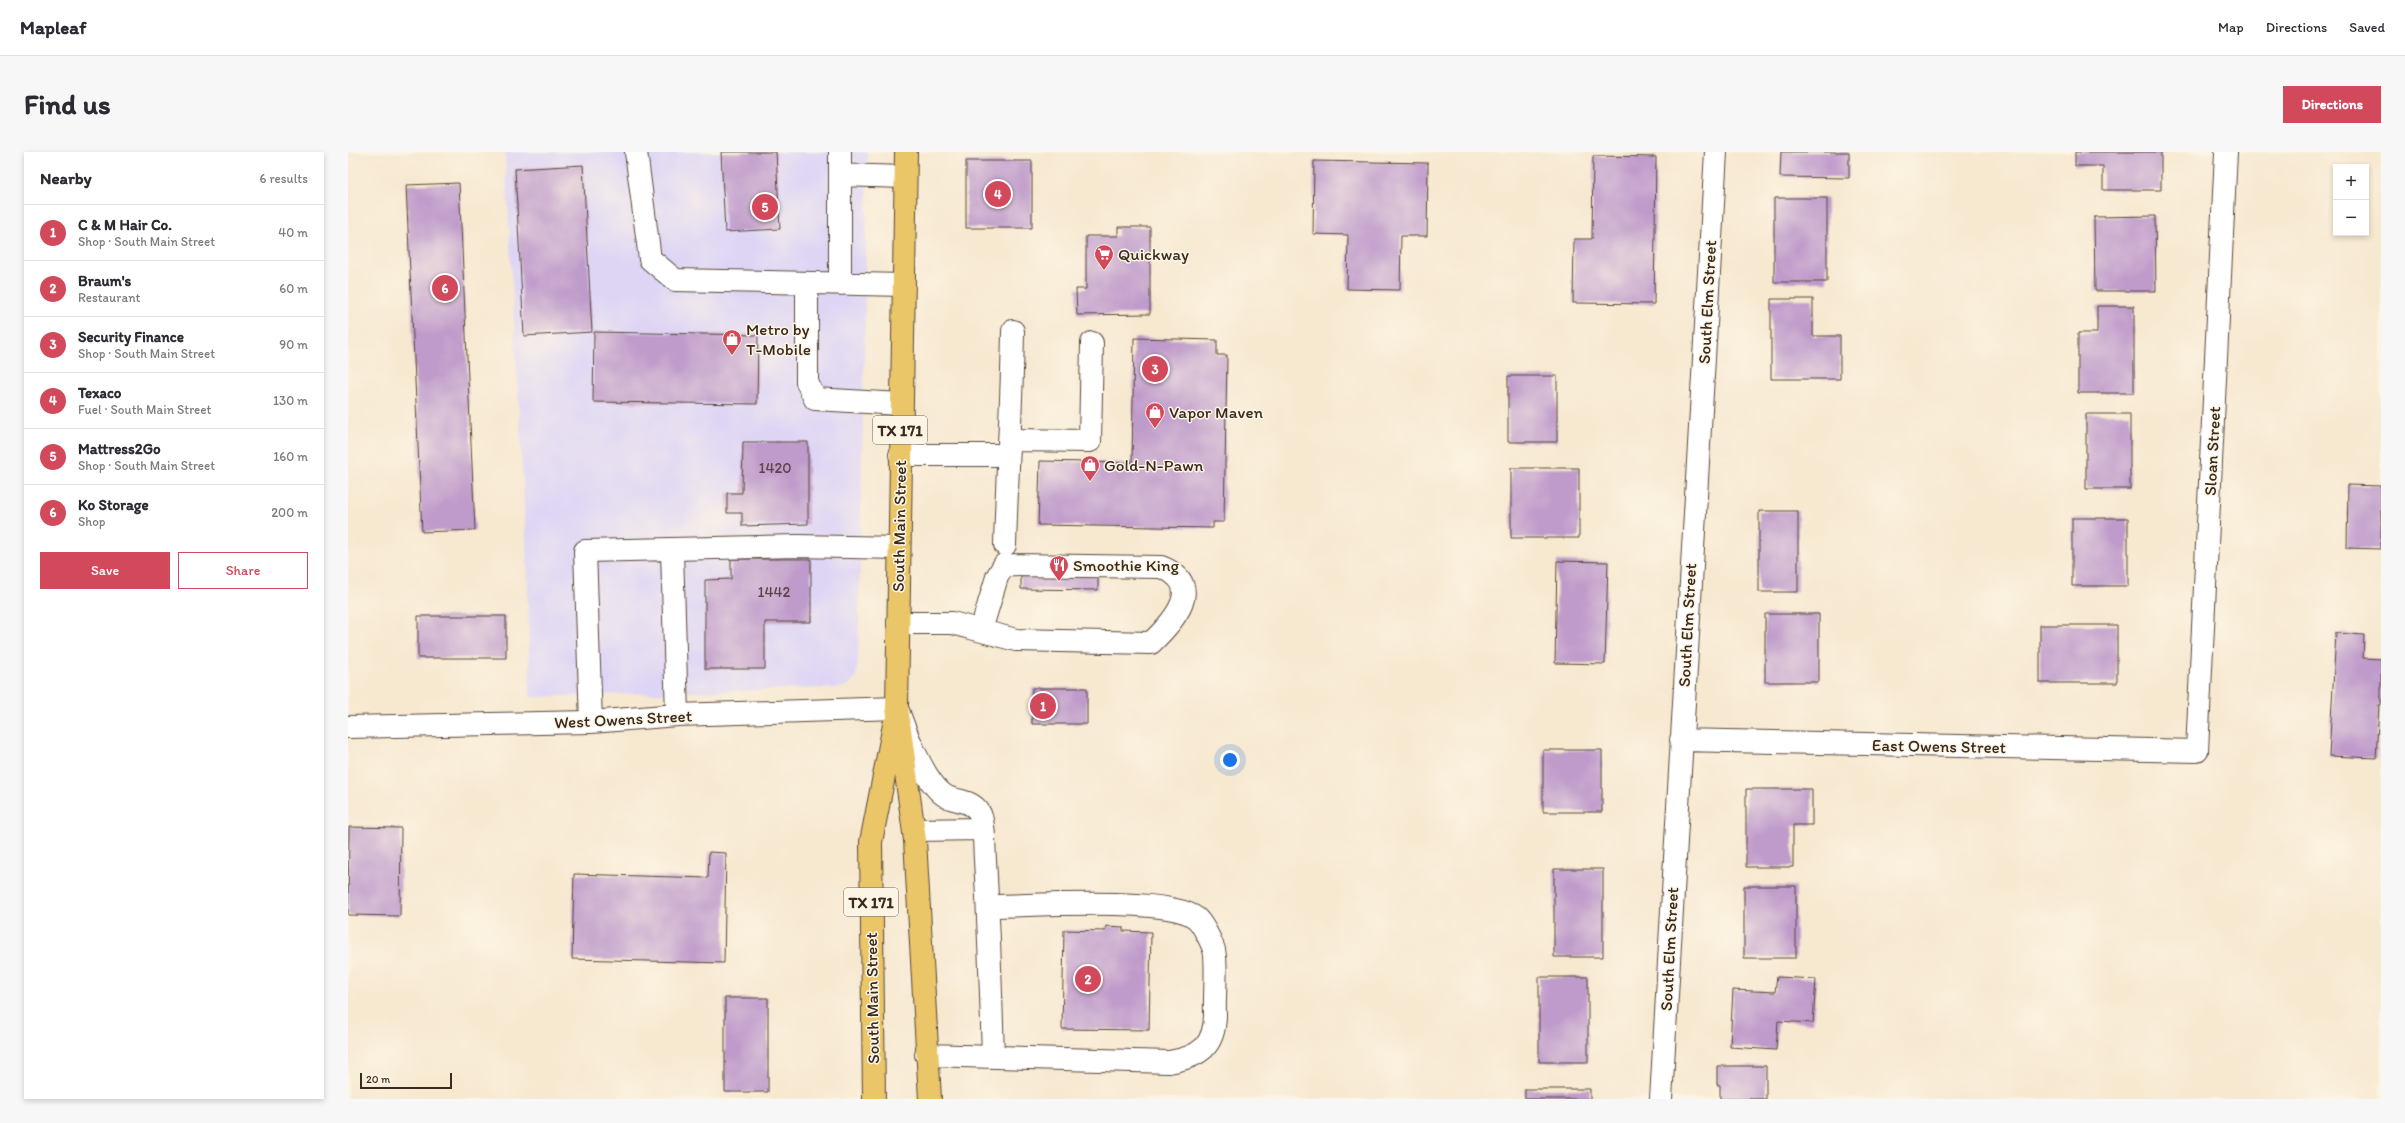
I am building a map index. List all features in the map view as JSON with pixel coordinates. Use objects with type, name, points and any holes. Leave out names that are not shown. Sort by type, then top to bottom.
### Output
[{"type":"main road","name":"South Main Street","points":[[905,160],[897,708],[914,830],[926,1055],[930,1099]]},
{"type":"main road","name":"South Main Street","points":[[874,1099],[871,842],[897,708]]},
{"type":"street","points":[[636,152],[650,259],[674,280],[904,285]]},
{"type":"street","points":[[840,152],[840,284]]},
{"type":"street","name":"South Elm Street","points":[[1661,1099],[1680,740],[1716,152]]},
{"type":"street","name":"Sloan Street","points":[[2197,751],[2226,152]]},
{"type":"street","points":[[840,175],[905,160]]},
{"type":"street","points":[[807,283],[807,382],[815,399],[901,404]]},
{"type":"street","points":[[1005,545],[1013,331]]},
{"type":"street","points":[[900,455],[1008,448],[1090,440],[1092,342]]},
{"type":"street","points":[[591,722],[585,551],[672,551],[797,546],[899,548]]},
{"type":"street","points":[[672,551],[677,715]]},
{"type":"street","points":[[898,623],[952,623],[1016,640],[1151,642],[1168,627],[1180,611],[1183,593],[1181,581],[1172,572],[1161,567],[1004,565],[997,577],[981,630]]},
{"type":"street","points":[[897,708],[909,741],[927,774],[944,795],[967,802],[979,812],[983,829],[988,906],[993,1056]]},
{"type":"street","name":"West Owens Street","points":[[348,727],[591,722],[677,715],[897,708]]},
{"type":"street","name":"East Owens Street","points":[[1680,740],[2197,751]]},
{"type":"street","points":[[914,830],[983,829]]},
{"type":"street","points":[[926,1055],[1169,1062],[1187,1059],[1206,1048],[1215,1028],[1214,948],[1196,918],[1169,907],[1133,904],[988,906]]},
{"type":"shaded area","points":[[505,152],[868,152],[858,664],[856,676],[851,683],[844,687],[834,688],[530,697],[527,559]]},
{"type":"building","points":[[721,152],[776,152],[780,229],[725,232]]},
{"type":"building","points":[[1781,152],[1849,152],[1849,178],[1780,177]]},
{"type":"building","points":[[2075,152],[2161,152],[2161,190],[2103,190],[2103,166],[2075,166]]},
{"type":"building","points":[[1593,156],[1656,157],[1654,304],[1573,303],[1574,239],[1592,239]]},
{"type":"building","points":[[966,161],[1032,161],[1032,228],[966,228]]},
{"type":"building","points":[[1314,161],[1428,163],[1427,236],[1401,236],[1400,290],[1347,289],[1348,235],[1313,234]]},
{"type":"building","points":[[583,165],[592,332],[524,336],[515,169]]},
{"type":"building","points":[[459,183],[475,530],[422,532],[406,185]]},
{"type":"building","points":[[1774,198],[1827,198],[1827,282],[1774,282]]},
{"type":"building","points":[[2155,216],[2156,291],[2095,291],[2094,217]]},
{"type":"building","points":[[1118,227],[1150,227],[1150,314],[1077,315],[1076,289],[1086,289],[1086,236],[1118,236]]},
{"type":"building","points":[[1771,299],[1813,299],[1813,336],[1840,336],[1840,379],[1771,379]]},
{"type":"building","points":[[2097,306],[2134,306],[2134,393],[2078,393],[2078,333],[2097,333]]},
{"type":"building","points":[[594,332],[758,335],[757,404],[593,402]]},
{"type":"building","points":[[1134,338],[1217,340],[1217,355],[1227,355],[1224,522],[1213,522],[1213,528],[1038,525],[1040,461],[1132,463]]},
{"type":"building","points":[[1508,376],[1557,376],[1557,442],[1508,442]]},
{"type":"building","points":[[2086,414],[2130,414],[2130,489],[2086,489]]},
{"type":"building","points":[[743,442],[808,442],[808,524],[742,526],[742,513],[727,513],[727,493],[742,493]]},
{"type":"building","points":[[1511,468],[1579,468],[1579,538],[1511,538]]},
{"type":"building","points":[[2348,485],[2381,486],[2381,549],[2347,548]]},
{"type":"building","points":[[1759,511],[1798,511],[1798,592],[1759,592]]},
{"type":"building","points":[[2072,518],[2128,518],[2128,586],[2072,586]]},
{"type":"building","points":[[731,559],[811,559],[811,622],[765,622],[765,669],[705,669],[705,580],[731,579]]},
{"type":"building","points":[[1557,561],[1608,562],[1605,664],[1555,663]]},
{"type":"building","name":"Smoothie King","points":[[1021,573],[1098,574],[1098,590],[1021,589]]},
{"type":"building","points":[[1765,614],[1819,614],[1819,682],[1765,682]]},
{"type":"building","points":[[418,616],[506,616],[506,658],[418,658]]},
{"type":"building","points":[[2040,625],[2117,625],[2117,683],[2040,683]]},
{"type":"building","points":[[2336,633],[2364,635],[2363,658],[2381,659],[2381,705],[2379,705],[2376,758],[2329,756]]},
{"type":"building","points":[[1032,688],[1087,688],[1087,724],[1032,724]]},
{"type":"building","points":[[1543,750],[1602,750],[1602,812],[1543,812]]},
{"type":"building","points":[[1746,789],[1812,789],[1812,825],[1793,825],[1793,867],[1746,867]]},
{"type":"building","points":[[349,827],[401,828],[400,916],[348,915]]},
{"type":"building","points":[[709,852],[726,853],[724,963],[572,959],[574,874],[708,878]]},
{"type":"building","points":[[1554,869],[1603,869],[1603,957],[1554,957]]},
{"type":"building","points":[[1744,886],[1796,886],[1796,958],[1744,958]]},
{"type":"building","points":[[1106,926],[1123,927],[1123,931],[1151,932],[1149,1030],[1062,1029],[1064,930],[1105,931]]},
{"type":"building","points":[[1539,977],[1588,977],[1588,1062],[1539,1062]]},
{"type":"building","points":[[1777,977],[1816,979],[1813,1023],[1778,1021],[1776,1050],[1730,1047],[1733,990],[1775,992]]},
{"type":"building","points":[[725,998],[768,998],[768,1092],[725,1092]]},
{"type":"building","points":[[1717,1066],[1766,1066],[1766,1099],[1720,1099],[1720,1085],[1717,1085]]},
{"type":"building","points":[[1525,1089],[1590,1089],[1590,1099],[1525,1099]]},
{"type":"place","name":"Texaco","points":[[998,194]]},
{"type":"place","name":"Mattress2Go","points":[[765,207]]},
{"type":"place","name":"Quickway","points":[[1104,271]]},
{"type":"place","name":"Ko Storage","points":[[445,288]]},
{"type":"place","name":"Metro by T-Mobile","points":[[732,356]]},
{"type":"place","name":"Security Finance","points":[[1155,369]]},
{"type":"place","name":"Vapor Maven","points":[[1155,429]]},
{"type":"place","name":"Gold-N-Pawn","points":[[1090,482]]},
{"type":"place","name":"Smoothie King","points":[[1059,582]]},
{"type":"place","name":"C & M Hair Co.","points":[[1043,706]]},
{"type":"place","name":"Braum's","points":[[1088,979]]}]
